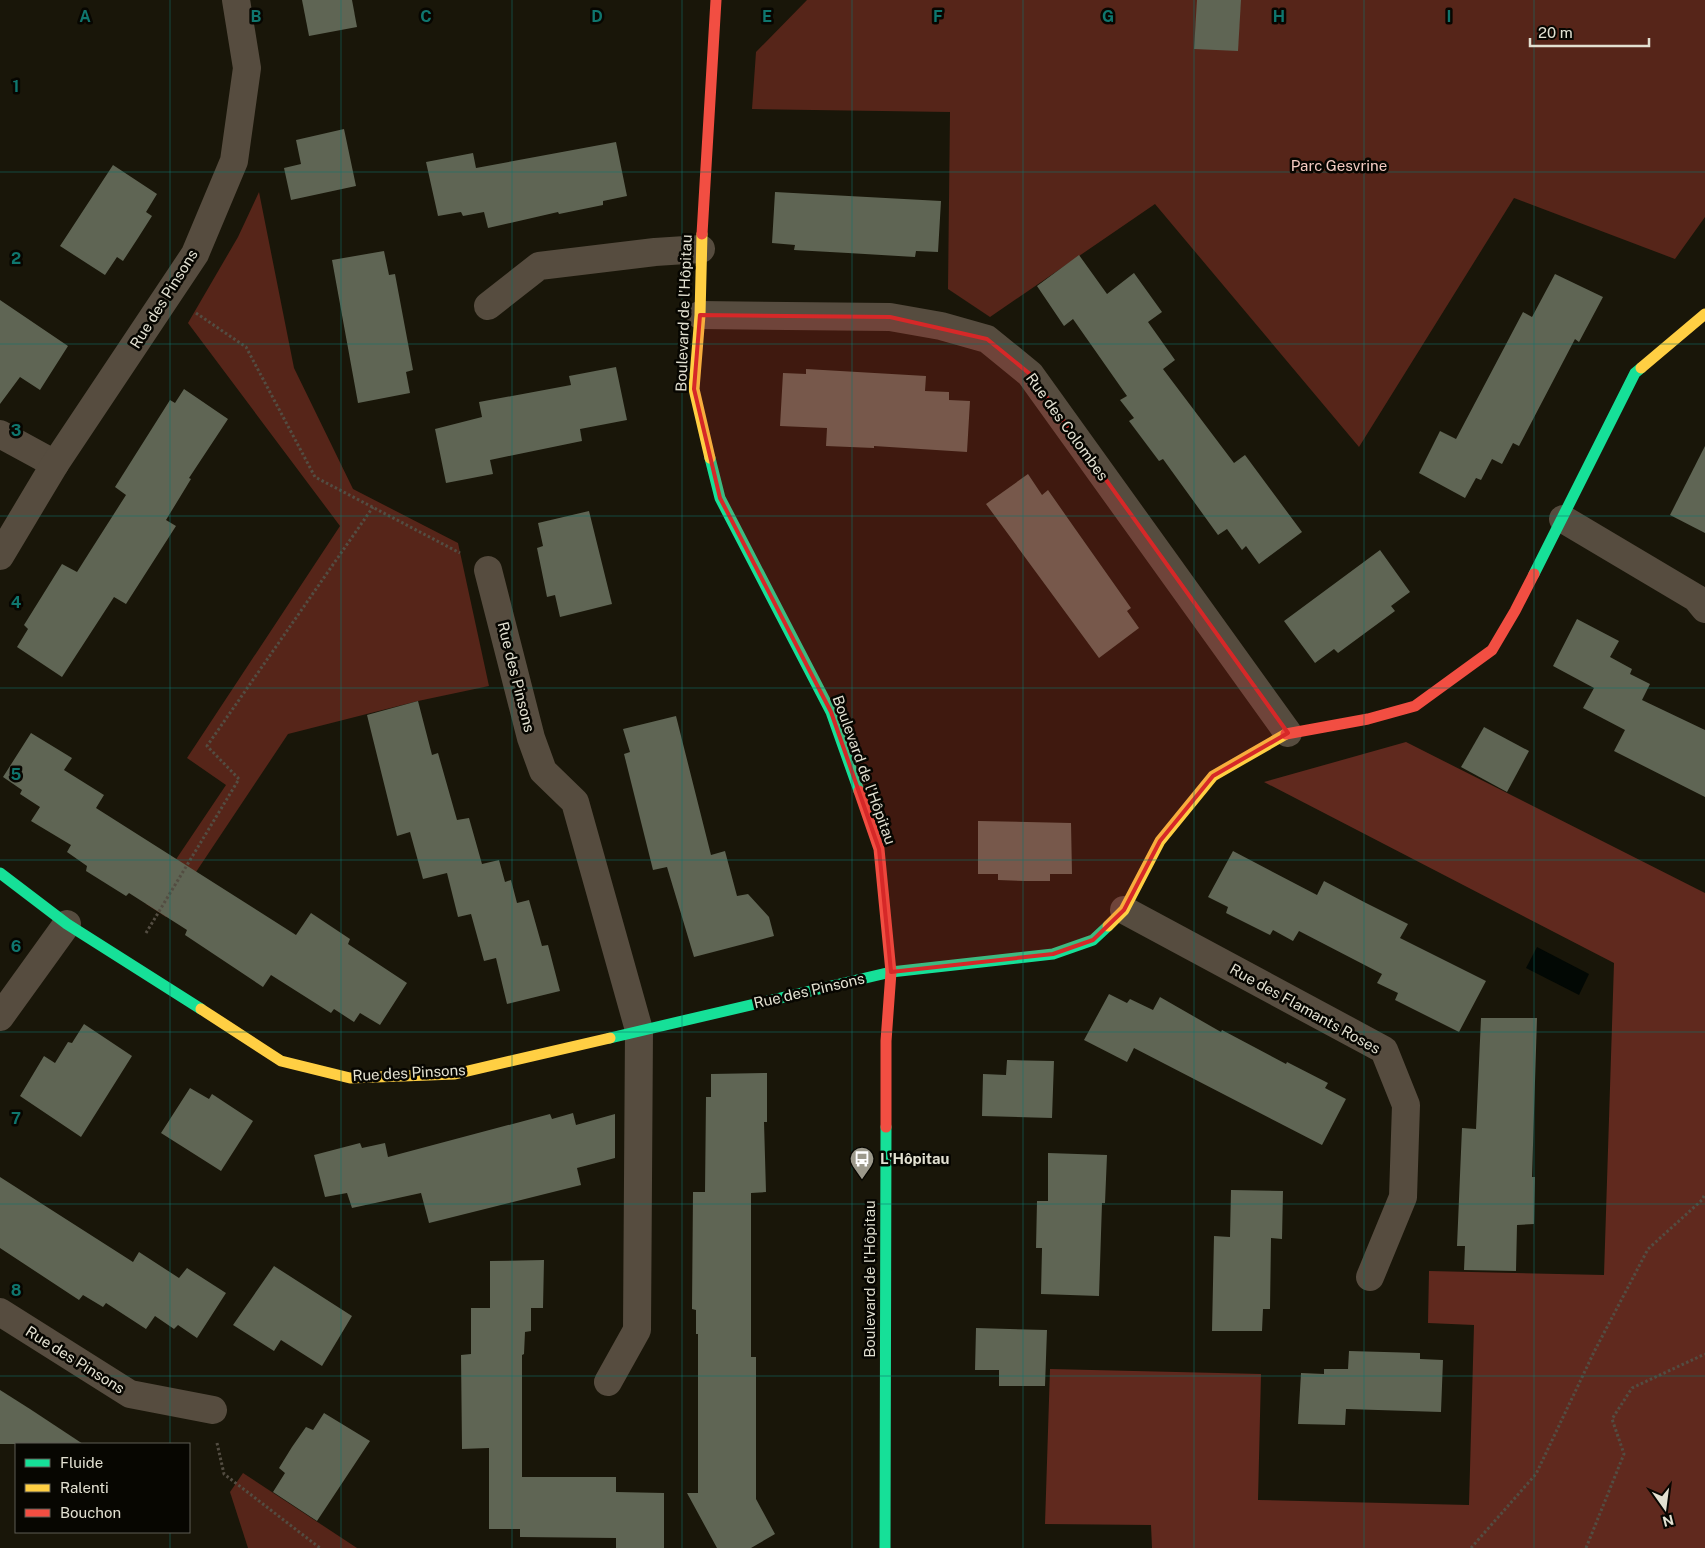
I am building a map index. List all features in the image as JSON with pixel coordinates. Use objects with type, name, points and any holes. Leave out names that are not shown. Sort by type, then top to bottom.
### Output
[{"type":"street","name":"Rue des Pinsons","points":[[0,556],[55,464],[170,295],[195,254],[234,161],[247,68],[236,0]]},
{"type":"street","name":"Boulevard de l'Hôpitau","points":[[716,0],[701,249],[700,315],[694,389],[720,498],[831,712],[879,848],[891,972],[886,1041],[885,1548]]},
{"type":"street","points":[[488,306],[539,266],[655,252],[701,249]]},
{"type":"street","points":[[891,972],[1053,954],[1093,940],[1124,910],[1160,841],[1213,776],[1288,733],[1368,719],[1415,706],[1492,650],[1515,611],[1563,519],[1635,373],[1705,314]]},
{"type":"street","name":"Rue des Colombes","points":[[700,315],[890,317],[941,326],[987,339],[1030,374],[1288,733]]},
{"type":"street","points":[[0,434],[55,464]]},
{"type":"street","points":[[1563,519],[1696,598],[1705,609]]},
{"type":"street","name":"Rue des Pinsons","points":[[488,570],[531,738],[543,771],[575,802],[639,1030],[637,1330],[608,1382]]},
{"type":"street","name":"Rue des Pinsons","points":[[0,873],[67,924],[281,1061],[350,1078],[455,1074],[891,972]]},
{"type":"street","name":"Rue des Flamants Roses","points":[[1124,910],[1384,1050],[1406,1105],[1403,1197],[1370,1277]]},
{"type":"street","points":[[0,1017],[67,924]]},
{"type":"street","name":"Rue des Pinsons","points":[[0,1312],[130,1394],[213,1410]]},
{"type":"path","points":[[170,295],[246,348],[315,477],[449,547],[488,570]]},
{"type":"path","points":[[128,964],[238,779],[206,746],[373,507]]},
{"type":"path","points":[[1471,1548],[1536,1474],[1594,1352],[1648,1249],[1702,1200],[1705,1194]]},
{"type":"path","points":[[1586,1548],[1624,1454],[1612,1419],[1632,1388],[1705,1354]]},
{"type":"path","points":[[213,1410],[216,1437],[224,1474],[320,1548]]},
{"type":"highlighted area","points":[[700,315],[890,317],[987,339],[1030,374],[1288,733],[1213,776],[1160,841],[1124,910],[1093,940],[1053,954],[891,972],[879,849],[831,712],[720,498],[694,389]]},
{"type":"green space","name":"Parc Gesvrine","points":[[807,0],[1705,0],[1705,217],[1675,259],[1514,198],[1359,447],[1155,204],[990,317],[948,289],[950,112],[752,109],[756,52]]},
{"type":"green space","points":[[259,192],[294,368],[353,489],[458,543],[489,686],[418,701],[288,734],[166,917],[146,904],[226,785],[187,758],[340,526],[188,323],[238,237]]},
{"type":"green space","points":[[243,1473],[357,1548],[248,1548],[230,1492]]},
{"type":"shaded area","points":[[1406,742],[1705,893],[1705,1548],[1152,1548],[1151,1525],[1045,1524],[1050,1369],[1261,1374],[1258,1500],[1469,1505],[1474,1325],[1428,1323],[1429,1271],[1604,1275],[1614,963],[1264,782]]},
{"type":"shaded area","points":[[1537,947],[1589,974],[1579,995],[1526,968]]},
{"type":"building","points":[[302,0],[352,0],[357,27],[309,36]]},
{"type":"building","points":[[1197,0],[1241,0],[1238,51],[1194,49]]},
{"type":"building","points":[[344,129],[356,186],[291,200],[284,168],[301,164],[296,140]]},
{"type":"building","points":[[616,142],[627,196],[603,201],[603,205],[559,214],[558,212],[488,228],[484,212],[463,216],[461,212],[438,216],[426,162],[473,153],[476,168]]},
{"type":"building","points":[[113,165],[157,194],[146,212],[152,216],[138,238],[123,261],[117,257],[105,275],[60,246]]},
{"type":"building","points":[[775,192],[941,201],[938,252],[916,251],[915,257],[794,250],[795,245],[772,243]]},
{"type":"building","points":[[384,251],[389,275],[395,274],[413,370],[406,372],[410,393],[358,403],[332,260]]},
{"type":"building","points":[[1079,255],[1107,294],[1134,273],[1162,312],[1148,322],[1175,360],[1163,369],[1234,463],[1245,455],[1302,532],[1259,564],[1246,546],[1242,550],[1227,529],[1218,535],[1163,459],[1159,461],[1129,421],[1134,418],[1120,400],[1127,396],[1073,319],[1064,326],[1037,286]]},
{"type":"building","points":[[1555,274],[1603,297],[1579,342],[1575,339],[1519,446],[1513,443],[1502,464],[1492,459],[1481,480],[1476,478],[1465,498],[1419,473],[1440,431],[1456,439],[1523,312],[1532,317]]},
{"type":"building","points":[[0,300],[68,346],[40,390],[20,377],[0,404]]},
{"type":"building","points":[[616,367],[627,420],[580,429],[582,441],[490,460],[493,474],[446,483],[435,429],[482,417],[479,402],[571,385],[569,376]]},
{"type":"building","points":[[806,369],[926,376],[925,391],[949,392],[949,400],[970,401],[967,452],[874,446],[874,448],[826,446],[827,428],[780,426],[783,373],[806,374]]},
{"type":"building","points":[[184,389],[228,419],[189,478],[191,479],[166,520],[176,526],[126,604],[114,597],[62,677],[17,647],[28,629],[24,625],[62,564],[77,572],[126,495],[115,487],[170,400],[175,403]]},
{"type":"building","points":[[1705,446],[1705,533],[1670,515]]},
{"type":"building","points":[[1028,474],[1042,495],[1048,490],[1131,608],[1127,611],[1139,628],[1099,658],[986,504]]},
{"type":"building","points":[[589,511],[612,604],[560,617],[555,595],[547,597],[537,548],[543,546],[538,523]]},
{"type":"building","points":[[1380,550],[1410,592],[1391,606],[1395,611],[1338,653],[1334,649],[1315,663],[1284,621]]},
{"type":"building","points":[[1577,619],[1619,641],[1610,657],[1632,669],[1630,674],[1650,684],[1642,700],[1705,730],[1705,797],[1614,751],[1625,730],[1583,708],[1594,688],[1553,666]]},
{"type":"building","points":[[418,701],[432,755],[438,753],[457,820],[469,818],[482,864],[499,860],[505,882],[511,880],[517,903],[529,900],[542,946],[548,945],[560,991],[507,1004],[496,958],[484,961],[471,914],[458,917],[447,873],[423,879],[410,832],[397,836],[367,715]]},
{"type":"building","points":[[676,716],[711,855],[725,851],[737,896],[748,894],[769,917],[774,936],[694,957],[667,867],[653,870],[624,754],[630,752],[623,729]]},
{"type":"building","points":[[1484,727],[1529,751],[1507,792],[1461,767]]},
{"type":"building","points":[[31,733],[72,758],[64,770],[104,795],[96,808],[296,935],[311,913],[350,939],[348,944],[407,983],[380,1025],[360,1013],[354,1022],[334,1009],[331,1013],[271,975],[263,987],[185,935],[187,930],[129,893],[126,896],[86,871],[87,866],[67,852],[71,845],[31,821],[40,807],[20,794],[22,790],[3,777]]},
{"type":"building","points":[[978,821],[1071,823],[1072,874],[1050,874],[1050,881],[1025,881],[998,880],[998,874],[978,874]]},
{"type":"building","points":[[1233,851],[1317,895],[1324,881],[1408,924],[1400,938],[1486,981],[1459,1032],[1395,1000],[1398,993],[1377,983],[1382,974],[1299,931],[1293,941],[1273,930],[1270,935],[1226,913],[1228,907],[1208,897]]},
{"type":"building","points":[[1109,994],[1127,1003],[1130,999],[1153,1010],[1160,997],[1221,1032],[1222,1030],[1286,1064],[1287,1062],[1328,1083],[1325,1088],[1346,1099],[1322,1145],[1134,1048],[1127,1062],[1084,1040]]},
{"type":"building","points":[[1481,1018],[1537,1018],[1532,1177],[1535,1177],[1534,1224],[1517,1225],[1516,1271],[1464,1270],[1465,1246],[1457,1246],[1462,1128],[1476,1129]]},
{"type":"building","points":[[84,1024],[132,1056],[81,1137],[20,1096],[44,1056],[55,1063],[68,1042],[72,1043]]},
{"type":"building","points":[[1007,1060],[1054,1061],[1052,1118],[982,1116],[983,1074],[1006,1075]]},
{"type":"building","points":[[767,1073],[767,1122],[764,1122],[766,1192],[751,1193],[751,1357],[756,1357],[756,1499],[775,1534],[751,1548],[717,1548],[687,1493],[698,1493],[698,1334],[696,1334],[696,1310],[692,1309],[693,1192],[705,1192],[706,1097],[711,1097],[711,1074]]},
{"type":"building","points":[[190,1088],[209,1099],[212,1094],[253,1121],[221,1171],[161,1133]]},
{"type":"building","points":[[573,1113],[576,1125],[615,1114],[615,1158],[577,1168],[581,1185],[429,1223],[421,1193],[352,1208],[347,1193],[325,1197],[314,1155],[360,1143],[362,1148],[385,1143],[388,1157],[550,1114],[552,1119]]},
{"type":"building","points":[[1048,1153],[1107,1155],[1105,1203],[1102,1203],[1099,1296],[1041,1294],[1042,1248],[1036,1248],[1037,1201],[1048,1201]]},
{"type":"building","points":[[0,1177],[133,1262],[139,1252],[179,1278],[187,1268],[226,1293],[197,1338],[178,1325],[174,1329],[155,1316],[146,1329],[106,1303],[103,1307],[83,1295],[79,1300],[0,1248]]},
{"type":"building","points":[[1231,1190],[1283,1191],[1282,1239],[1271,1238],[1270,1309],[1263,1309],[1262,1331],[1212,1331],[1214,1236],[1230,1237]]},
{"type":"building","points":[[544,1260],[543,1308],[531,1308],[531,1331],[525,1332],[524,1354],[522,1355],[522,1477],[616,1477],[616,1492],[664,1493],[664,1548],[616,1548],[616,1538],[520,1537],[520,1529],[489,1529],[489,1448],[462,1449],[461,1355],[471,1354],[471,1308],[490,1308],[490,1261]]},
{"type":"building","points":[[274,1266],[352,1316],[322,1366],[281,1340],[274,1351],[233,1325]]},
{"type":"building","points":[[976,1328],[1047,1330],[1045,1386],[999,1386],[999,1370],[975,1370]]},
{"type":"building","points":[[1349,1351],[1420,1353],[1420,1359],[1443,1360],[1441,1412],[1346,1409],[1345,1425],[1298,1424],[1301,1373],[1324,1374],[1324,1369],[1348,1369]]},
{"type":"building","points":[[0,1390],[81,1443],[15,1443],[0,1444]]},
{"type":"building","points":[[324,1413],[370,1441],[317,1521],[273,1492],[285,1473],[279,1468],[292,1447],[306,1427],[313,1430]]},
{"type":"traffic: fast","points":[[1534,574],[1635,373],[1641,368]]},
{"type":"traffic: fast","points":[[710,458],[720,498],[831,712],[859,791]]},
{"type":"traffic: fast","points":[[0,873],[67,924],[201,1009]]},
{"type":"traffic: fast","points":[[610,1038],[891,972],[1053,954],[1093,940],[1108,926]]},
{"type":"traffic: fast","points":[[885,1548],[886,1127]]},
{"type":"traffic: slow","points":[[702,234],[700,315],[694,389],[710,458]]},
{"type":"traffic: slow","points":[[1641,368],[1705,314]]},
{"type":"traffic: slow","points":[[1108,926],[1124,910],[1160,841],[1213,776],[1286,734]]},
{"type":"traffic: slow","points":[[201,1009],[281,1061],[350,1078],[455,1074],[610,1038]]},
{"type":"traffic: jam","points":[[702,234],[716,0]]},
{"type":"traffic: jam","points":[[1286,734],[1368,719],[1415,706],[1492,650],[1534,574]]},
{"type":"traffic: jam","points":[[859,791],[879,849],[891,972],[886,1041],[886,1127]]},
{"type":"place","name":"L'Hôpitau","points":[[862,1180]]}]
